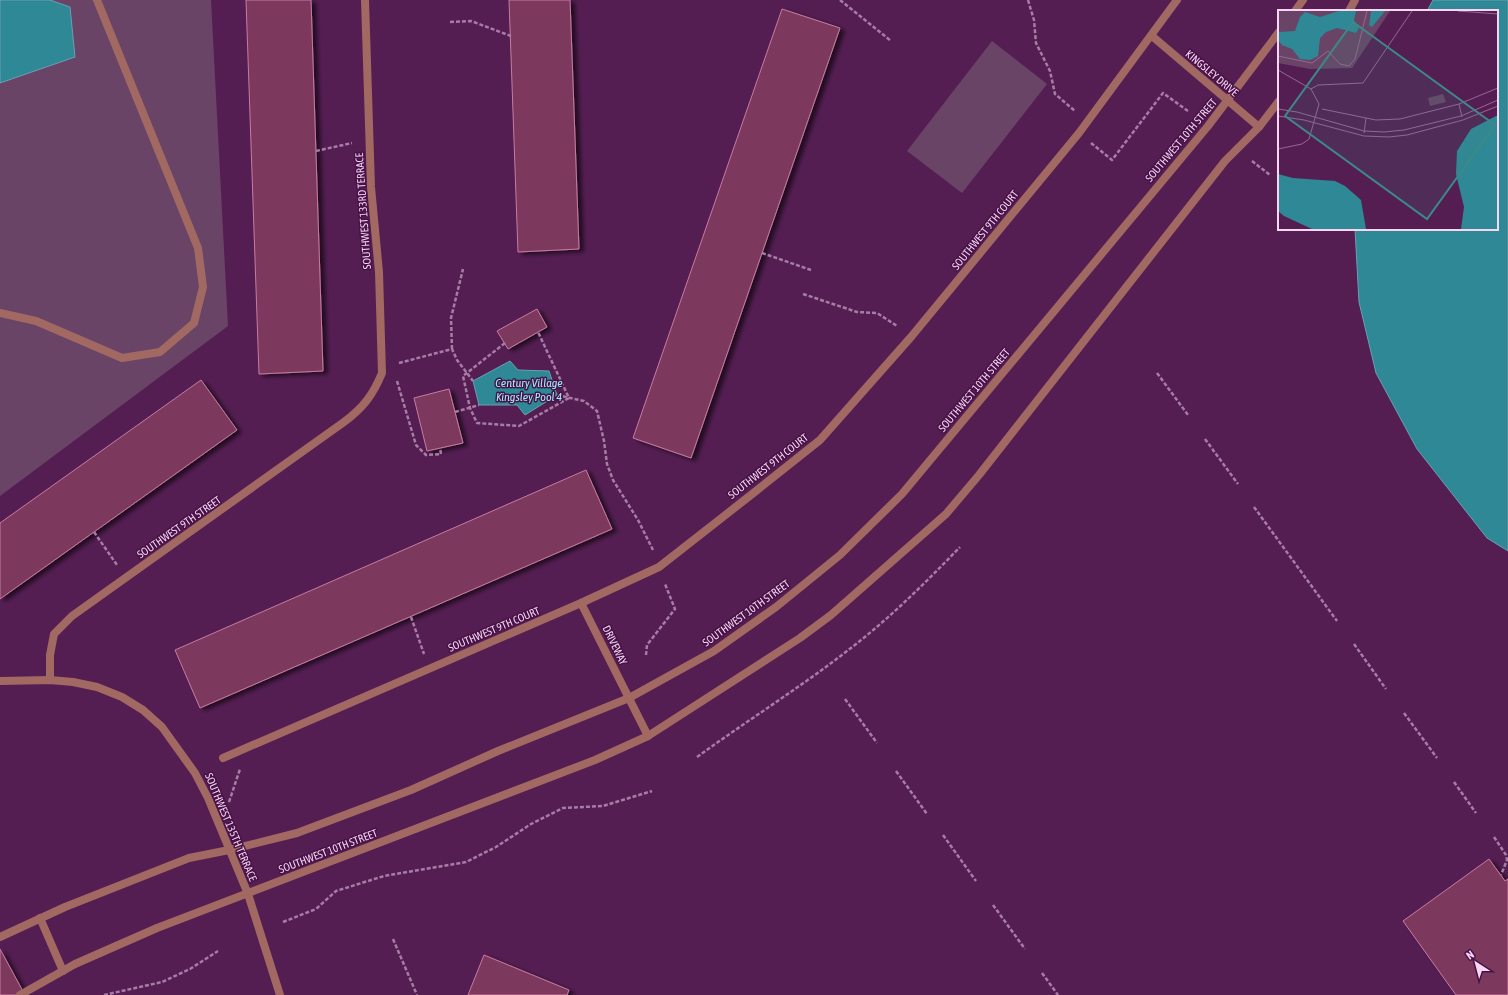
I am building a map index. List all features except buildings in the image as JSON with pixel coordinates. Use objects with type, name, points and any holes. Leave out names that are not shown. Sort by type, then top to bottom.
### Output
[{"type":"street","points":[[0,313],[36,321],[122,358],[160,352],[194,323],[203,287],[198,248],[97,0]]},
{"type":"street","name":"SOUTHWEST 133RD TERRACE","points":[[356,413],[370,398],[382,374],[379,272],[371,187],[366,0]]},
{"type":"street","name":"SOUTHWEST 9TH COURT","points":[[223,758],[581,603],[659,567],[820,440],[911,337],[1079,133],[1152,36],[1177,0]]},
{"type":"street","points":[[1296,10],[1303,0]]},
{"type":"street","points":[[1350,10],[1355,0]]},
{"type":"street","name":"SOUTHWEST 10TH STREET","points":[[0,937],[40,918],[189,858],[229,850],[297,833],[411,790],[498,751],[628,698],[714,651],[776,607],[840,555],[902,494],[1228,101],[1278,33]]},
{"type":"street","name":"KINGSLEY DRIVE","points":[[1152,36],[1259,127]]},
{"type":"street","name":"SOUTHWEST 10TH STREET","points":[[20,995],[75,964],[157,928],[587,763],[648,736],[800,638],[831,615],[946,514],[989,462],[1225,161],[1259,127],[1278,103]]},
{"type":"street","name":"SOUTHWEST 9TH STREET","points":[[50,680],[50,655],[54,634],[72,616],[356,413]]},
{"type":"street","name":"DRIVEWAY","points":[[581,603],[628,698]]},
{"type":"street","name":"SOUTHWEST 135TH TERRACE","points":[[0,681],[50,680],[73,682],[97,687],[122,698],[143,710],[162,727],[195,773],[208,798],[248,894],[280,995]]},
{"type":"street","points":[[628,698],[648,736]]},
{"type":"street","points":[[40,918],[63,971]]},
{"type":"path","points":[[840,0],[891,41]]},
{"type":"path","points":[[1028,0],[1034,20],[1036,43],[1050,70],[1055,94],[1088,120]]},
{"type":"path","points":[[450,22],[471,22],[510,36]]},
{"type":"path","points":[[1079,133],[1112,160],[1163,93],[1188,111]]},
{"type":"path","points":[[316,151],[358,142],[370,144]]},
{"type":"path","points":[[1252,161],[1270,175]]},
{"type":"path","points":[[762,253],[811,270]]},
{"type":"path","points":[[463,269],[451,318],[452,349],[457,360],[473,381]]},
{"type":"path","points":[[803,294],[857,312],[877,313],[911,337]]},
{"type":"path","points":[[538,332],[569,398]]},
{"type":"path","points":[[505,344],[463,376],[470,408],[477,423],[519,426],[569,398]]},
{"type":"path","points":[[440,448],[441,454],[426,455],[416,445],[395,372],[395,366],[452,349]]},
{"type":"path","points":[[382,374],[395,372]]},
{"type":"path","points":[[1157,373],[1188,415]]},
{"type":"path","points":[[557,395],[584,401],[597,411],[607,464],[613,480],[625,502],[638,520],[656,554]]},
{"type":"path","points":[[455,412],[479,406]]},
{"type":"path","points":[[1205,439],[1238,484]]},
{"type":"path","points":[[1254,507],[1337,621]]},
{"type":"path","points":[[94,532],[126,578]]},
{"type":"path","points":[[697,757],[777,703],[873,631],[908,599],[960,547]]},
{"type":"path","points":[[646,655],[647,645],[675,608],[665,584]]},
{"type":"path","points":[[410,617],[429,668]]},
{"type":"path","points":[[1354,644],[1386,689]]},
{"type":"path","points":[[845,699],[877,743]]},
{"type":"path","points":[[1404,713],[1437,758]]},
{"type":"path","points":[[229,803],[240,768],[235,753]]},
{"type":"path","points":[[896,771],[927,814]]},
{"type":"path","points":[[1454,782],[1476,813]]},
{"type":"path","points":[[283,922],[316,909],[336,890],[384,876],[466,862],[496,847],[531,824],[563,808],[603,806],[652,791]]},
{"type":"path","points":[[943,835],[976,881]]},
{"type":"path","points":[[1494,837],[1506,855],[1507,860],[1500,875]]},
{"type":"path","points":[[993,905],[1024,949]]},
{"type":"path","points":[[393,940],[417,995]]},
{"type":"path","points":[[104,995],[162,982],[190,969],[218,952]]},
{"type":"path","points":[[1042,973],[1058,995]]},
{"type":"shaded area","points":[[0,0],[211,0],[228,326],[0,496]]},
{"type":"shaded area","points":[[992,41],[1047,84],[962,193],[907,151]]},
{"type":"water","points":[[0,0],[50,0],[70,7],[75,57],[0,83]]},
{"type":"water","points":[[1433,0],[1508,0],[1508,551],[1487,538],[1417,449],[1376,373],[1359,302],[1355,230],[1498,230],[1498,10],[1428,10]]},
{"type":"water","name":"Century Village Kingsley Pool 4","points":[[510,361],[518,370],[549,371],[557,395],[525,415],[517,405],[479,405],[473,381]]}]
